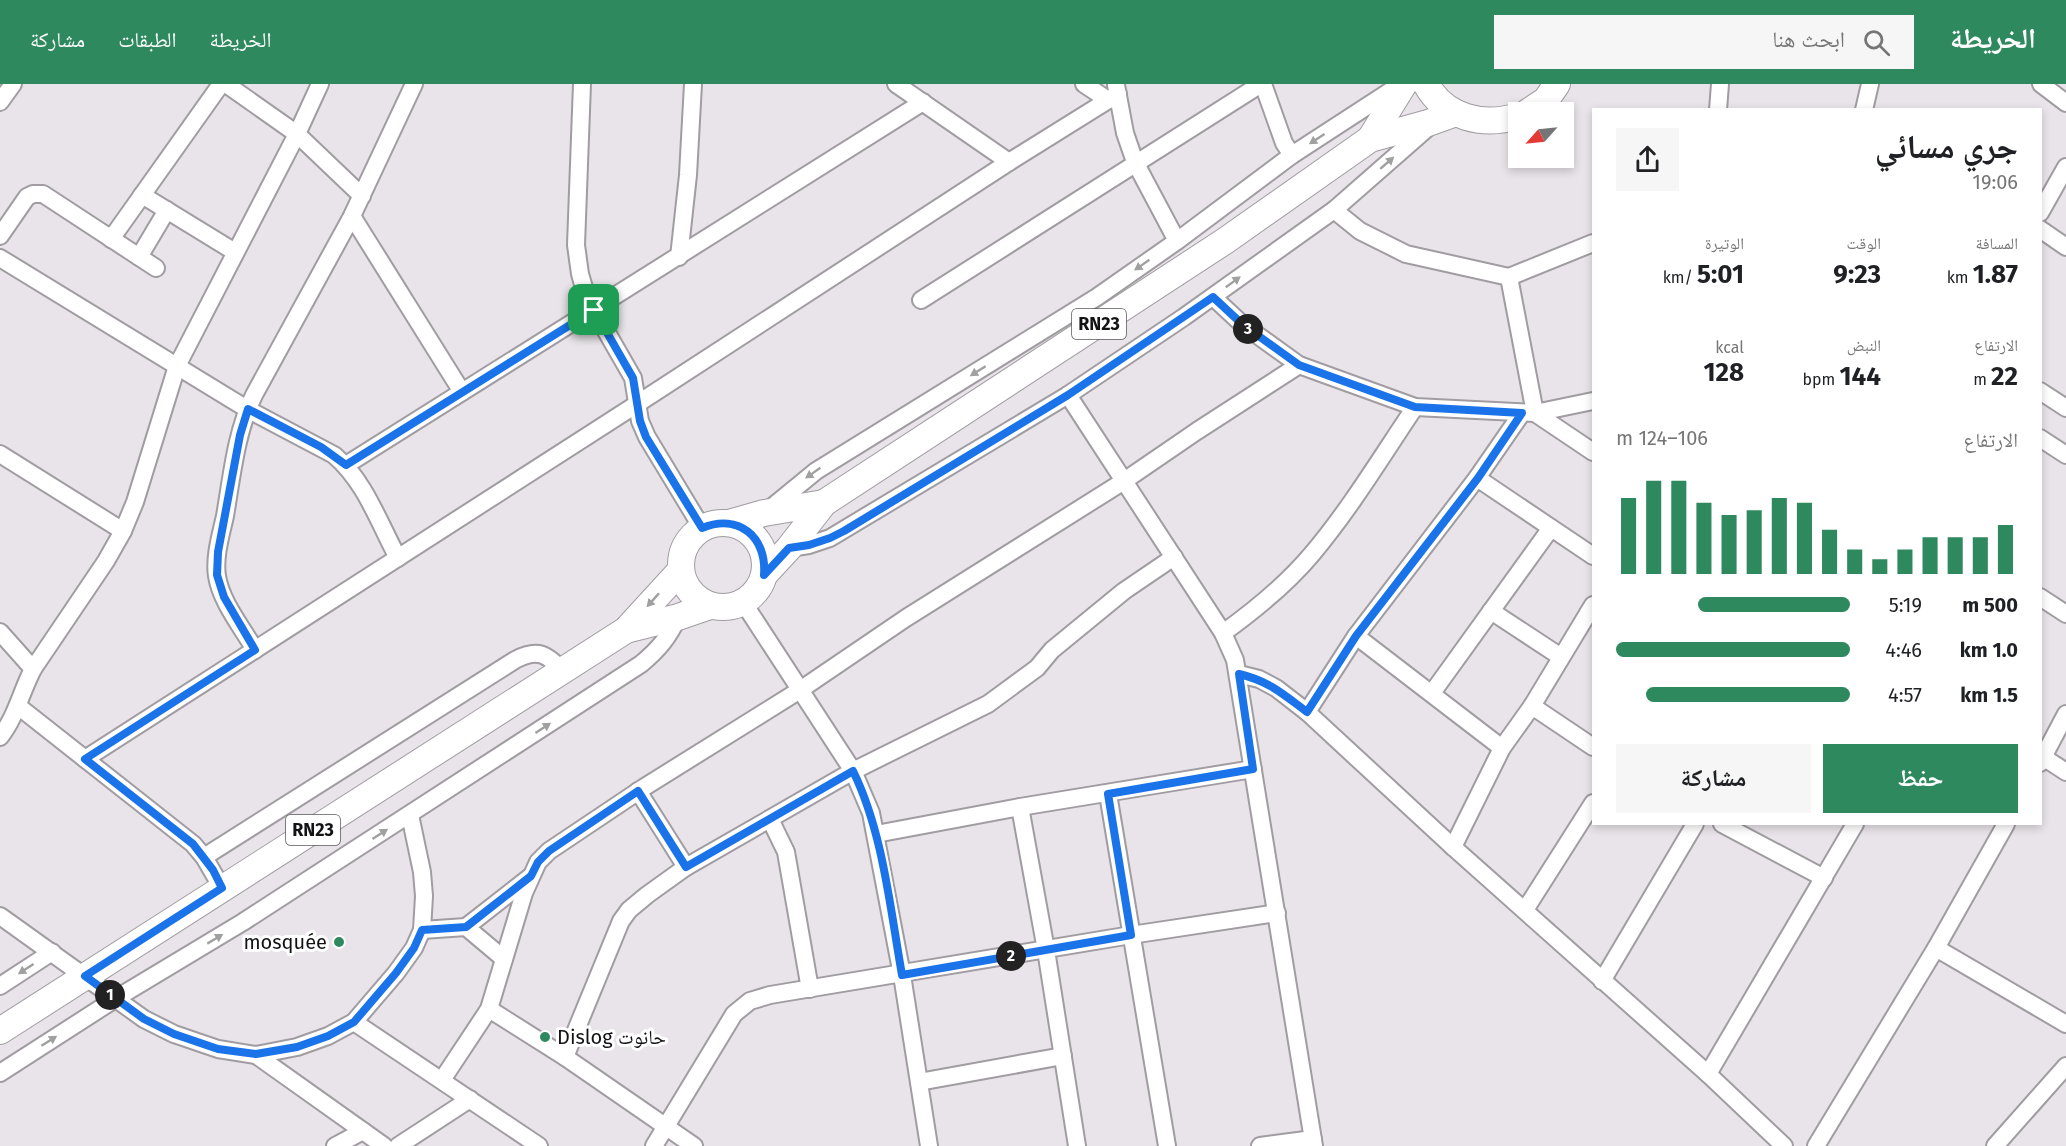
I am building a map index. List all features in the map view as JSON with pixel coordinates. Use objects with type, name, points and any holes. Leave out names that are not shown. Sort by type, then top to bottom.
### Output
[{"type":"main road","name":"RN23","points":[[1370,139],[1403,84]]},
{"type":"main road","points":[[1426,84],[1446,116],[1501,122],[1508,120]]},
{"type":"main road","points":[[1543,102],[1557,84]]},
{"type":"main road","name":"RN23","points":[[626,630],[711,606],[727,607],[743,602],[756,591],[764,575],[789,548],[824,503],[1225,241],[1370,139],[1446,116]]},
{"type":"main road","name":"RN23","points":[[0,1031],[626,630],[681,570],[681,558],[685,546],[702,528],[764,513],[824,503]]},
{"type":"main road","points":[[729,523],[754,536],[763,555],[764,575]]},
{"type":"main road","points":[[681,570],[690,592],[711,606]]},
{"type":"street","points":[[0,102],[13,84]]},
{"type":"street","points":[[111,239],[221,84]]},
{"type":"street","points":[[226,84],[297,134],[362,196]]},
{"type":"street","points":[[0,738],[18,706],[33,669],[106,561],[123,531],[135,502],[177,366],[297,134],[320,84]]},
{"type":"street","points":[[255,650],[224,597],[217,575],[218,552],[240,435],[248,409],[352,216],[414,84]]},
{"type":"street","points":[[582,84],[576,245],[580,274],[594,310],[628,369],[635,387],[640,421],[646,437],[702,528]]},
{"type":"street","points":[[679,257],[688,175],[693,84]]},
{"type":"street","points":[[896,84],[1009,162]]},
{"type":"street","points":[[1084,84],[1114,93]]},
{"type":"street","points":[[921,300],[1135,162],[1262,84],[1284,143],[1292,155]]},
{"type":"street","points":[[764,513],[816,471],[1097,297],[1177,241],[1292,155],[1403,84]]},
{"type":"street","points":[[1718,108],[1720,84]]},
{"type":"street","points":[[1864,108],[1870,84]]},
{"type":"street","points":[[2041,84],[2066,103]]},
{"type":"street","points":[[85,759],[638,404],[1114,93]]},
{"type":"street","points":[[1114,93],[1135,162],[1177,241]]},
{"type":"street","points":[[346,465],[923,102]]},
{"type":"street","points":[[789,548],[809,545],[830,538],[1068,395],[1213,297],[1334,210],[1446,116]]},
{"type":"street","points":[[2042,209],[2066,167]]},
{"type":"street","points":[[0,236],[27,197],[38,194],[47,197],[156,268]]},
{"type":"street","points":[[142,195],[235,252]]},
{"type":"street","points":[[139,257],[167,210]]},
{"type":"street","points":[[1334,210],[1360,231],[1406,254],[1509,277],[1592,243]]},
{"type":"street","points":[[352,216],[462,393]]},
{"type":"street","points":[[2042,230],[2066,247]]},
{"type":"street","points":[[0,258],[248,409],[327,451],[346,465],[356,479],[398,558]]},
{"type":"street","points":[[1307,712],[1356,636],[1528,413],[1509,277]]},
{"type":"street","points":[[1213,297],[1242,324],[1299,365],[1415,407],[1528,413],[1592,401]]},
{"type":"street","points":[[441,1080],[489,1009],[531,876],[538,862],[549,851],[638,791],[800,690],[916,612],[1124,481],[1197,430],[1299,365]]},
{"type":"street","points":[[2042,392],[2066,408]]},
{"type":"street","points":[[1068,395],[1223,633],[1236,660],[1313,1142],[1260,1146]]},
{"type":"street","points":[[1223,633],[1262,604],[1312,554],[1346,509],[1415,407]]},
{"type":"street","points":[[1528,413],[1592,451]]},
{"type":"street","points":[[2042,439],[2066,455]]},
{"type":"street","points":[[0,454],[123,531]]},
{"type":"street","points":[[1478,478],[1592,555]]},
{"type":"street","points":[[1432,693],[1551,528]]},
{"type":"street","points":[[565,1057],[621,921],[629,910],[647,895],[686,867],[853,771],[988,704],[1037,668],[1052,650],[1124,591],[1174,557]]},
{"type":"street","points":[[2042,598],[2066,614]]},
{"type":"street","points":[[743,602],[853,771],[865,794],[876,834],[902,975],[929,1146]]},
{"type":"street","points":[[1453,847],[1502,748],[1532,706],[1592,607]]},
{"type":"street","points":[[1491,611],[1562,657]]},
{"type":"street","points":[[0,1073],[243,922],[641,664],[660,648],[672,632],[678,617]]},
{"type":"street","points":[[0,633],[33,669]]},
{"type":"street","points":[[1356,636],[1502,748]]},
{"type":"street","points":[[204,857],[524,655],[534,653],[544,655],[563,671]]},
{"type":"street","points":[[1239,674],[1268,684],[1307,712],[1453,847],[1708,1074],[1784,1146]]},
{"type":"street","points":[[18,706],[181,834],[204,857],[222,888]]},
{"type":"street","points":[[1532,706],[1592,746]]},
{"type":"street","points":[[2042,756],[2066,714]]},
{"type":"street","points":[[2042,759],[2066,772]]},
{"type":"street","points":[[876,834],[1020,807],[1253,769]]},
{"type":"street","points":[[638,791],[686,867]]},
{"type":"street","points":[[1108,794],[1167,1146]]},
{"type":"street","points":[[1525,910],[1592,805]]},
{"type":"street","points":[[1020,807],[1046,950],[1077,1146]]},
{"type":"street","points":[[0,916],[144,1019],[174,1034],[218,1049],[256,1054],[297,1047],[328,1036],[354,1022],[414,948],[422,930],[424,896],[422,872],[410,815]]},
{"type":"street","points":[[770,819],[788,862],[810,989]]},
{"type":"street","points":[[1602,981],[1694,825]]},
{"type":"street","points":[[1724,825],[1824,878]]},
{"type":"street","points":[[1708,1074],[1854,825]]},
{"type":"street","points":[[1816,1146],[1936,948],[2005,825]]},
{"type":"street","points":[[422,930],[466,927],[531,876]]},
{"type":"street","points":[[654,1146],[734,1014],[742,1006],[759,997],[1277,913]]},
{"type":"street","points":[[466,927],[504,959]]},
{"type":"street","points":[[1936,948],[2066,1024]]},
{"type":"street","points":[[0,986],[52,952]]},
{"type":"street","points":[[489,1009],[565,1057],[694,1146]]},
{"type":"street","points":[[354,1022],[539,1146]]},
{"type":"street","points":[[256,1054],[384,1146]]},
{"type":"street","points":[[919,1082],[1063,1056]]},
{"type":"street","points":[[1995,1146],[2066,1066]]},
{"type":"street","points":[[398,1146],[470,1099]]},
{"type":"street","points":[[335,1146],[363,1131]]},
{"type":"place","name":"mosquée","points":[[339,942]]},
{"type":"place","name":"Dislog حانوت","points":[[545,1037]]},
{"type":"route","points":[[1213,297],[1242,324],[1299,365],[1415,407],[1522,413],[1478,478],[1356,636],[1307,712],[1276,688],[1259,679],[1239,674],[1253,769],[1108,794],[1131,935],[902,975],[871,813],[865,794],[853,771],[686,867],[638,791],[549,851],[538,862],[531,876],[466,927],[422,930],[414,948],[396,973],[354,1022],[328,1036],[297,1047],[256,1054],[218,1049],[174,1034],[144,1019],[85,976],[222,888],[213,870],[193,844],[85,759],[255,650],[224,597],[217,575],[218,552],[240,435],[248,409],[321,447],[346,465],[594,310],[633,378],[640,421],[646,437],[702,528],[729,523],[754,536],[765,562],[764,575],[789,548],[809,545],[844,531],[1068,395],[1213,297]]}]
